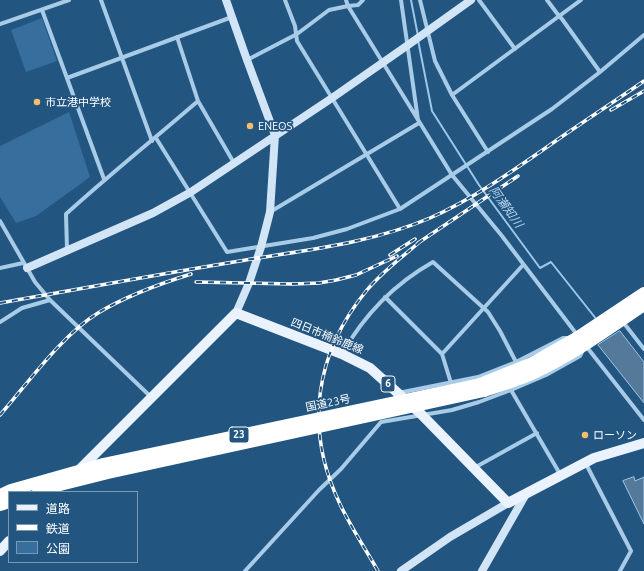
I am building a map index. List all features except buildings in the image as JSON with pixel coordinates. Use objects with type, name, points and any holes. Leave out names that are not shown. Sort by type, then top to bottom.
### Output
[{"type":"highway","name":"国道23号","points":[[41,491],[60,484],[482,388],[532,363],[583,342],[617,317],[644,293]]},
{"type":"highway","name":"国道23号","points":[[583,342],[592,328],[644,305]]},
{"type":"highway","name":"国道23号","points":[[9,491],[104,464],[482,388]]},
{"type":"main road","name":"四日市楠鈴鹿線","points":[[236,312],[355,359],[370,368],[421,414],[508,503]]},
{"type":"main road","points":[[59,491],[236,312]]},
{"type":"main road","points":[[508,503],[594,458],[644,443]]},
{"type":"main road","points":[[0,551],[8,542]]},
{"type":"street","points":[[0,24],[69,0]]},
{"type":"street","points":[[101,0],[154,140],[191,192],[227,252],[313,238],[347,229],[400,209],[552,109],[600,72],[644,35]]},
{"type":"street","points":[[226,0],[275,135],[270,212],[261,247],[249,283],[236,312]]},
{"type":"street","points":[[285,0],[297,34],[297,41],[400,209]]},
{"type":"street","points":[[346,0],[348,6],[452,176],[502,236],[644,420]]},
{"type":"street","points":[[247,60],[297,34],[329,10],[358,5],[363,0]]},
{"type":"street","points":[[401,0],[411,43],[419,123]]},
{"type":"street","points":[[420,0],[425,33],[435,62],[452,95],[486,153]]},
{"type":"street","points":[[0,268],[25,265],[67,249],[153,213],[191,192],[332,98],[471,0]]},
{"type":"street","points":[[479,0],[515,49]]},
{"type":"street","points":[[547,0],[600,72]]},
{"type":"street","points":[[452,95],[581,0]]},
{"type":"street","points":[[42,10],[104,180]]},
{"type":"street","points":[[66,78],[232,17]]},
{"type":"street","points":[[177,37],[198,101],[234,163]]},
{"type":"street","points":[[67,249],[66,214],[198,101]]},
{"type":"street","points":[[270,212],[419,123]]},
{"type":"street","points":[[0,221],[35,282],[50,300],[151,397]]},
{"type":"street","points":[[342,354],[369,314],[385,297],[402,282],[433,262],[488,312],[516,362]]},
{"type":"street","points":[[442,354],[523,265]]},
{"type":"street","points":[[385,297],[442,354],[451,383]]},
{"type":"street","points":[[0,322],[22,308],[50,300]]},
{"type":"street","points":[[617,317],[644,349]]},
{"type":"street","points":[[397,393],[478,377],[516,362],[563,338],[583,342]]},
{"type":"street","points":[[245,571],[341,469],[381,422],[421,414],[452,410],[512,390],[546,375],[580,356],[583,342]]},
{"type":"street","points":[[512,390],[561,475]]},
{"type":"street","points":[[473,468],[536,433]]},
{"type":"street","points":[[585,462],[631,551],[620,571]]},
{"type":"street","points":[[482,571],[526,494]]},
{"type":"street","points":[[401,571],[450,537],[508,503]]},
{"type":"green space","points":[[42,18],[57,61],[26,72],[11,30]]},
{"type":"green space","points":[[69,112],[90,177],[36,216],[16,223],[0,197],[0,146]]},
{"type":"shaded area","points":[[620,331],[644,362],[644,403],[598,345]]},
{"type":"shaded area","points":[[634,477],[635,481],[644,477],[644,524],[623,481]]},
{"type":"waterway","name":"阿瀬知川","points":[[411,0],[418,36]]},
{"type":"waterway","name":"阿瀬知川","points":[[418,40],[432,111],[479,185],[540,268],[551,262],[597,320]]},
{"type":"railway","points":[[0,303],[336,245],[407,227],[447,210],[479,192],[511,172],[644,81]]},
{"type":"railway","points":[[611,110],[644,91]]},
{"type":"railway","points":[[418,243],[518,176]]},
{"type":"railway","points":[[390,255],[415,239]]},
{"type":"railway","points":[[378,571],[343,511],[328,474],[321,447],[319,419],[320,392],[326,365],[336,339],[349,314],[373,283],[421,241]]},
{"type":"railway","points":[[196,282],[293,284],[319,283],[356,275],[397,256]]},
{"type":"railway","points":[[0,415],[34,374],[71,334],[85,322],[98,313],[131,296],[191,274]]},
{"type":"place","name":"市立港中学校","points":[[37,102]]},
{"type":"place","name":"ENEOS","points":[[250,126]]},
{"type":"place","name":"ローソン","points":[[585,435]]}]
